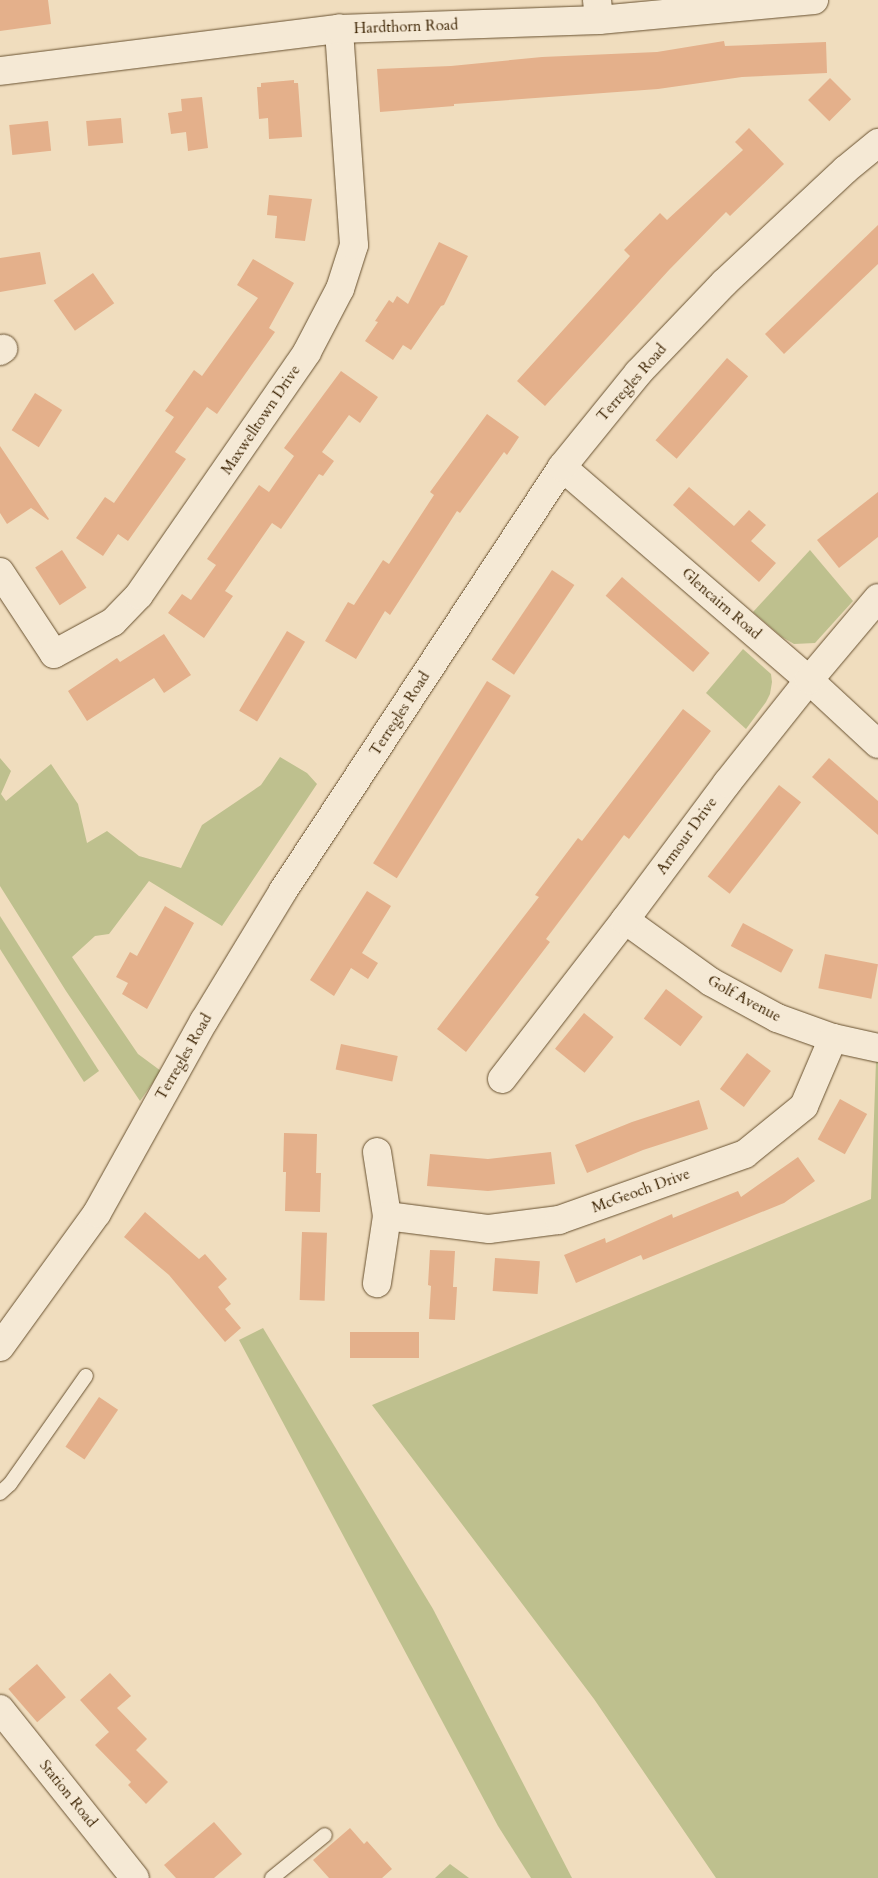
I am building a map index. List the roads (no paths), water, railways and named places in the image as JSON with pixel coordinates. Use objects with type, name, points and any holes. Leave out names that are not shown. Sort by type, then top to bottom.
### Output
[{"type":"street","name":"Hardthorn Road","points":[[0,71],[339,30],[598,10],[814,0]]},
{"type":"street","name":"Maxwelltown Drive","points":[[0,572],[54,654],[113,622],[138,595],[307,352],[340,289],[354,245],[339,30]]},
{"type":"street","name":"Terregles Road","points":[[0,1346],[97,1213],[204,1021],[283,891],[562,467],[638,373],[724,283],[846,170],[878,143]]},
{"type":"street","name":"Glencairn Road","points":[[562,467],[809,680],[878,744]]},
{"type":"street","name":"Armour Drive","points":[[502,1079],[625,920],[727,783],[809,680],[878,598]]},
{"type":"street","name":"Golf Avenue","points":[[625,920],[711,982],[777,1018],[833,1038],[878,1048]]},
{"type":"street","name":"McGeoch Drive","points":[[388,1216],[489,1229],[559,1220],[745,1154],[804,1106],[833,1038]]},
{"type":"street","points":[[377,1152],[388,1216],[377,1282]]},
{"type":"street","name":"Station Road","points":[[0,1709],[135,1878]]},
{"type":"lane","points":[[0,1493],[10,1484],[86,1376]]},
{"type":"lane","points":[[272,1878],[325,1835]]}]
